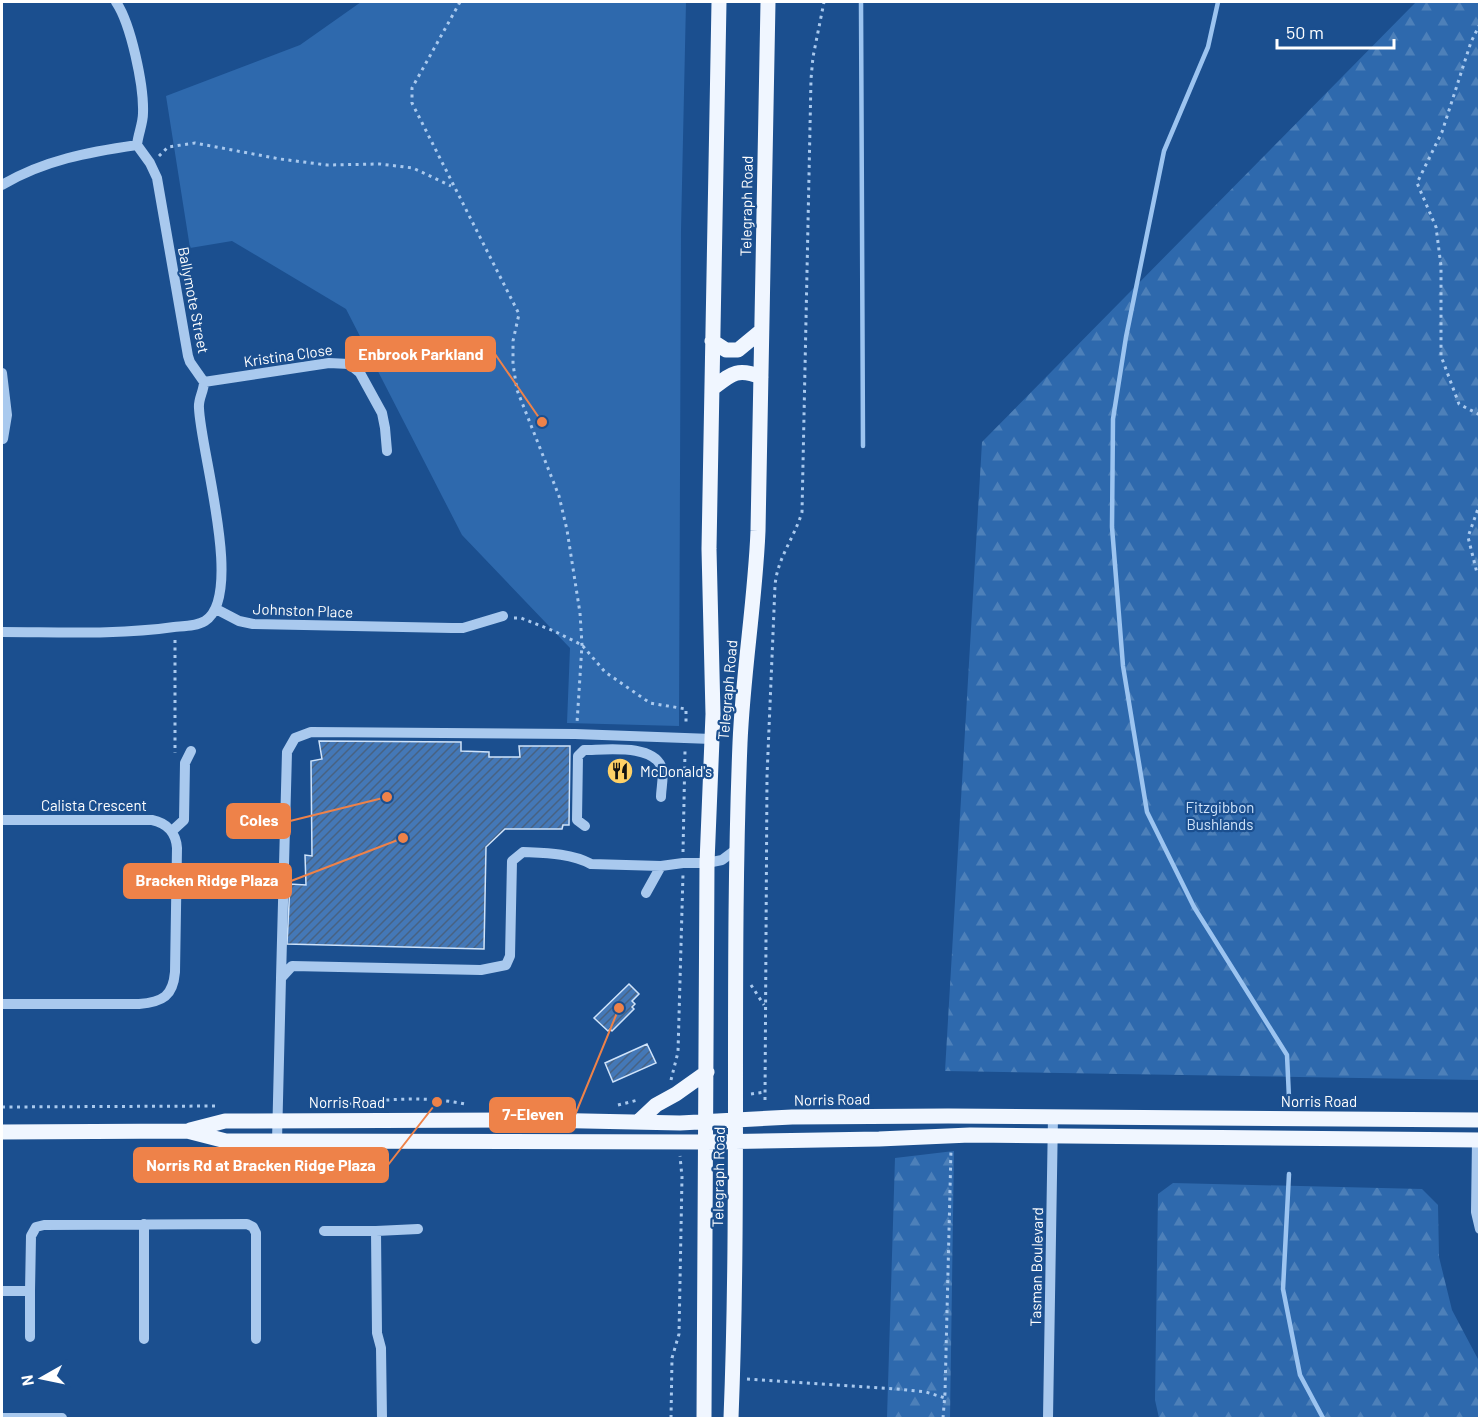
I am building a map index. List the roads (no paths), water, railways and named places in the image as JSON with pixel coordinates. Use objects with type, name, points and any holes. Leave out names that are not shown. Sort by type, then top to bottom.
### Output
[{"type":"main road","name":"Telegraph Road","points":[[704,1419],[707,863],[712,739],[709,549],[719,2]]},
{"type":"main road","name":"Telegraph Road","points":[[731,1419],[737,1141],[738,848],[743,693],[758,554],[768,2]]},
{"type":"main road","points":[[712,341],[726,350],[738,350],[761,331]]},
{"type":"main road","points":[[712,389],[728,375],[739,372],[744,371],[761,377]]},
{"type":"main road","points":[[639,1122],[656,1105],[707,1072]]},
{"type":"main road","name":"Norris Road","points":[[2,1132],[187,1131],[225,1121],[639,1122],[861,1116],[1479,1120]]},
{"type":"main road","name":"Norris Road","points":[[187,1131],[226,1141],[277,1142],[707,1142],[950,1136],[1478,1140]]},
{"type":"street","points":[[2,185],[43,165],[72,156],[137,145],[144,116],[141,93],[129,29],[116,2]]},
{"type":"street","name":"Ballymote Street","points":[[137,145],[157,178],[188,356],[204,382]]},
{"type":"street","name":"Kristina Close","points":[[204,382],[329,363],[350,364],[360,373],[382,413],[386,428],[387,451]]},
{"type":"street","points":[[2,373],[7,415],[3,439]]},
{"type":"street","points":[[2,632],[126,632],[180,627],[207,620],[216,609],[220,591],[220,541],[199,409],[204,382]]},
{"type":"street","name":"Johnston Place","points":[[216,609],[245,623],[299,625],[463,628],[503,616]]},
{"type":"street","points":[[277,1142],[287,752],[295,738],[311,732],[575,734],[712,739]]},
{"type":"street","points":[[585,826],[577,820],[578,756],[585,750],[642,750],[655,758],[662,769],[661,797]]},
{"type":"street","points":[[2,1004],[140,1004],[156,1002],[168,995],[174,983],[175,961],[177,848],[172,831],[182,823],[184,817],[185,764],[191,751]]},
{"type":"street","name":"Calista Crescent","points":[[2,820],[152,820],[163,822],[172,831]]},
{"type":"street","points":[[281,978],[292,966],[481,970],[506,965],[510,956],[512,861],[523,852],[558,854],[591,864],[662,866],[722,860],[738,848]]},
{"type":"street","points":[[646,893],[662,866]]},
{"type":"street","name":"Tasman Boulevard","points":[[1048,1419],[1053,1116]]},
{"type":"street","points":[[1478,1140],[1476,1212],[1479,1229]]},
{"type":"street","points":[[144,1224],[144,1339]]},
{"type":"street","points":[[30,1337],[30,1236],[36,1227],[44,1225],[247,1224],[253,1227],[256,1233],[256,1339]]},
{"type":"street","points":[[324,1231],[418,1229]]},
{"type":"street","points":[[376,1231],[377,1333],[381,1348],[382,1419]]},
{"type":"street","points":[[2,1291],[30,1291]]},
{"type":"street","points":[[2,1418],[62,1419]]},
{"type":"waterway","points":[[861,2],[863,446]]},
{"type":"waterway","points":[[1218,2],[1208,47],[1164,151],[1126,337],[1113,419],[1112,527],[1123,666],[1147,812],[1194,907],[1287,1055],[1289,1098]]},
{"type":"waterway","points":[[1289,1174],[1283,1289],[1300,1375],[1323,1418]]},
{"type":"place","name":"Enbrook Parkland","points":[[542,422]]},
{"type":"place","name":"McDonald's","points":[[620,771]]},
{"type":"place","name":"Coles","points":[[387,797]]},
{"type":"place","name":"Bracken Ridge Plaza","points":[[403,838]]},
{"type":"place","name":"7-Eleven","points":[[619,1008]]},
{"type":"place","name":"Norris Rd at Bracken Ridge Plaza","points":[[437,1102]]},
{"type":"park label","name":"Fitzgibbon Bushlands","points":[[1220,816]]}]
